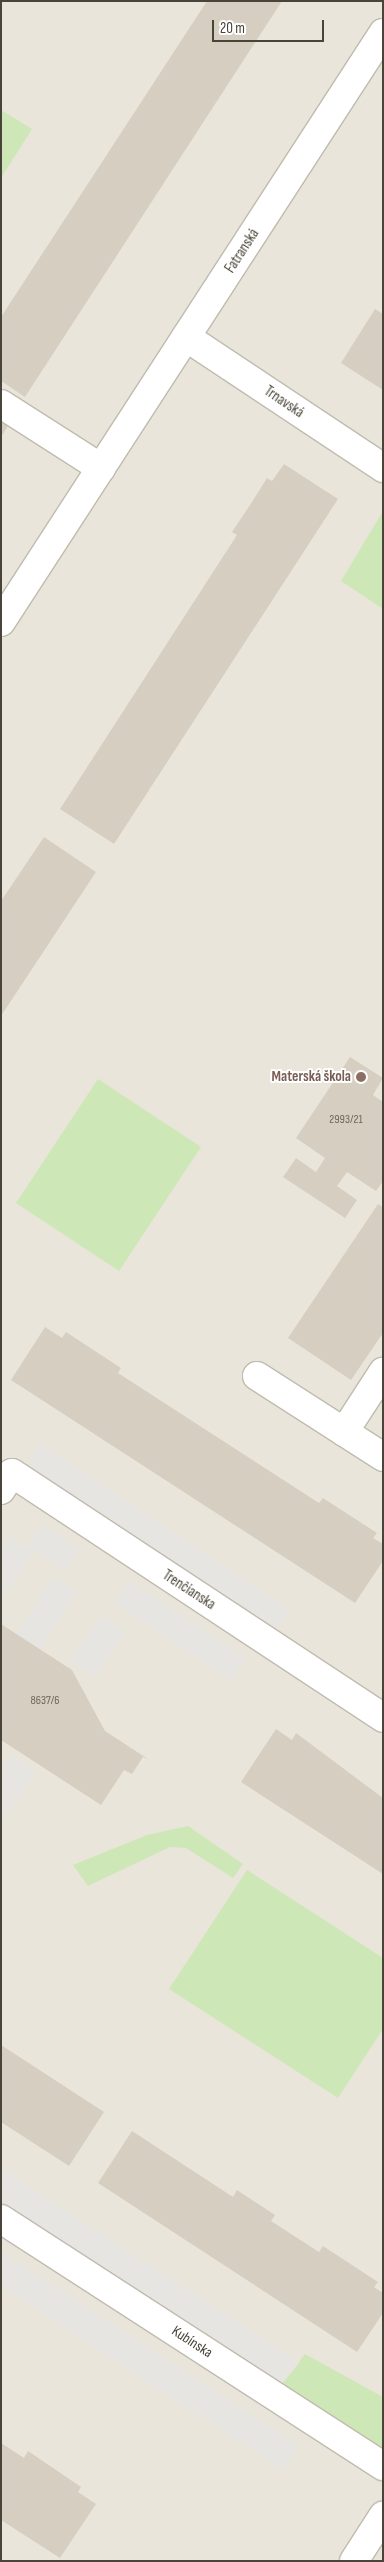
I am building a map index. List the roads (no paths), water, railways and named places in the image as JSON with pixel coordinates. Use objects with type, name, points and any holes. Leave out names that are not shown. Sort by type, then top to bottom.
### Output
[{"type":"street","name":"Fatranská","points":[[1,622],[383,33]]},
{"type":"street","name":"Trnavská","points":[[186,337],[383,468]]},
{"type":"street","points":[[1,404],[101,468]]},
{"type":"street","points":[[344,1432],[383,1372]]},
{"type":"street","points":[[257,1376],[383,1457]]},
{"type":"street","name":"Trenčianska","points":[[1,1490],[12,1473],[383,1718]]},
{"type":"street","name":"Kubínska","points":[[1,2219],[383,2466]]},
{"type":"street","points":[[354,2561],[383,2516]]},
{"type":"place","name":"Materská škola","points":[[361,1077]]}]
